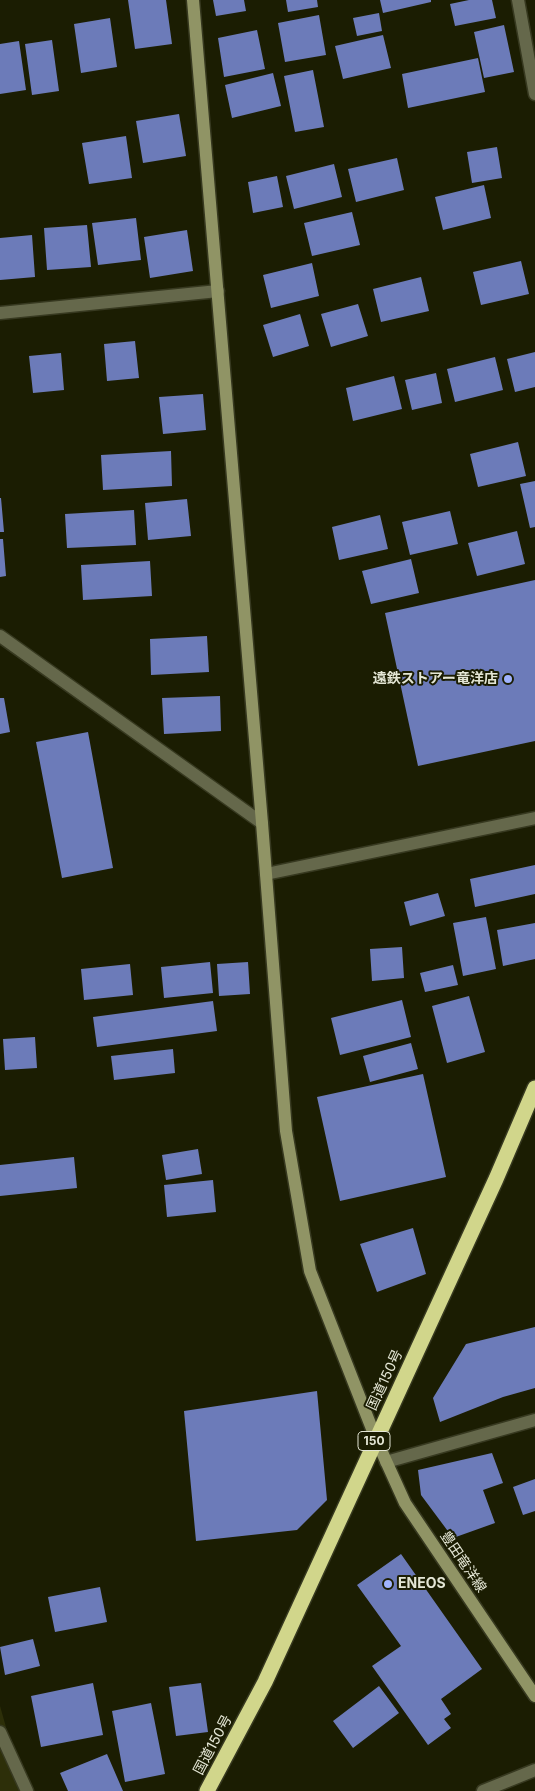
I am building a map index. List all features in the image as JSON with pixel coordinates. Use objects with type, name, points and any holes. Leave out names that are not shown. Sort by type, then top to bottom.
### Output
[{"type":"highway","name":"国道150号","points":[[206,1791],[266,1682],[496,1178],[535,1088]]},
{"type":"street","name":"豊田竜洋線","points":[[193,0],[286,1131],[310,1271],[376,1439],[405,1502],[535,1696]]},
{"type":"street","points":[[518,0],[535,94]]},
{"type":"street","points":[[0,313],[218,291]]},
{"type":"street","points":[[0,636],[262,823]]},
{"type":"street","points":[[266,874],[535,818]]},
{"type":"street","points":[[386,1462],[535,1420]]},
{"type":"street","points":[[0,1732],[27,1791]]},
{"type":"street","points":[[483,1791],[535,1770]]},
{"type":"green space","points":[[0,1706],[19,1773],[27,1791],[0,1791]]},
{"type":"building","points":[[128,0],[166,0],[172,44],[135,49]]},
{"type":"building","points":[[213,0],[244,0],[246,11],[216,16]]},
{"type":"building","points":[[286,0],[317,0],[318,7],[288,12]]},
{"type":"building","points":[[380,0],[431,0],[431,2],[383,13]]},
{"type":"building","points":[[469,0],[492,0],[496,18],[455,26],[450,4]]},
{"type":"building","points":[[379,13],[382,31],[357,36],[353,18]]},
{"type":"building","points":[[319,15],[326,55],[285,62],[278,23]]},
{"type":"building","points":[[110,18],[117,67],[81,73],[74,24]]},
{"type":"building","points":[[504,25],[514,72],[484,78],[474,32]]},
{"type":"building","points":[[257,30],[265,69],[224,77],[218,38]]},
{"type":"building","points":[[383,35],[391,68],[343,79],[335,46]]},
{"type":"building","points":[[52,40],[59,91],[32,95],[25,44]]},
{"type":"building","points":[[19,41],[26,90],[0,94],[0,44]]},
{"type":"building","points":[[478,58],[485,92],[408,108],[402,74]]},
{"type":"building","points":[[313,70],[324,127],[295,132],[284,76]]},
{"type":"building","points":[[273,73],[281,106],[232,118],[225,85]]},
{"type":"building","points":[[179,114],[186,156],[143,163],[136,121]]},
{"type":"building","points":[[126,136],[132,178],[89,184],[82,143]]},
{"type":"building","points":[[497,147],[502,178],[472,183],[467,152]]},
{"type":"building","points":[[397,158],[404,190],[356,202],[348,169]]},
{"type":"building","points":[[334,164],[342,197],[294,209],[286,176]]},
{"type":"building","points":[[277,176],[283,207],[253,213],[248,182]]},
{"type":"building","points":[[484,185],[491,218],[443,230],[435,197]]},
{"type":"building","points":[[352,212],[360,245],[312,256],[304,223]]},
{"type":"building","points":[[136,218],[141,260],[98,265],[92,223]]},
{"type":"building","points":[[87,225],[91,267],[47,270],[44,228]]},
{"type":"building","points":[[187,230],[193,271],[150,278],[144,237]]},
{"type":"building","points":[[32,235],[35,277],[0,280],[0,238]]},
{"type":"building","points":[[521,261],[529,294],[481,305],[473,272]]},
{"type":"building","points":[[312,263],[319,296],[271,308],[263,275]]},
{"type":"building","points":[[421,277],[429,311],[381,322],[373,289]]},
{"type":"building","points":[[358,304],[368,336],[331,347],[321,314]]},
{"type":"building","points":[[300,314],[309,346],[273,357],[263,325]]},
{"type":"building","points":[[135,341],[139,378],[107,381],[104,344]]},
{"type":"building","points":[[535,352],[535,387],[515,392],[507,359]]},
{"type":"building","points":[[61,353],[64,390],[33,393],[29,356]]},
{"type":"building","points":[[495,357],[503,390],[455,402],[447,369]]},
{"type":"building","points":[[436,373],[442,403],[412,410],[405,380]]},
{"type":"building","points":[[394,376],[402,409],[353,421],[346,388]]},
{"type":"building","points":[[203,394],[206,430],[163,434],[159,397]]},
{"type":"building","points":[[518,442],[526,476],[478,487],[470,454]]},
{"type":"building","points":[[171,451],[172,486],[103,490],[101,455]]},
{"type":"building","points":[[535,481],[535,527],[530,528],[520,484]]},
{"type":"building","points":[[1,498],[4,532],[0,532]]},
{"type":"building","points":[[187,499],[191,536],[148,540],[145,503]]},
{"type":"building","points":[[134,510],[136,545],[67,548],[65,514]]},
{"type":"building","points":[[450,511],[458,544],[410,555],[402,522]]},
{"type":"building","points":[[380,515],[388,549],[339,560],[332,527]]},
{"type":"building","points":[[517,531],[525,564],[477,576],[468,543]]},
{"type":"building","points":[[0,539],[3,539],[6,576],[0,577]]},
{"type":"building","points":[[411,559],[419,593],[371,604],[362,571]]},
{"type":"building","points":[[150,561],[152,596],[83,600],[81,565]]},
{"type":"building","points":[[535,580],[535,741],[418,766],[385,613]]},
{"type":"building","points":[[207,636],[209,672],[151,675],[150,639]]},
{"type":"building","points":[[220,696],[221,731],[164,734],[162,698]]},
{"type":"building","points":[[0,698],[4,698],[10,732],[0,734]]},
{"type":"building","points":[[88,732],[113,868],[62,878],[36,742]]},
{"type":"building","points":[[535,865],[535,894],[475,907],[470,879]]},
{"type":"building","points":[[438,893],[445,916],[410,926],[404,902]]},
{"type":"building","points":[[486,917],[496,969],[463,976],[453,923]]},
{"type":"building","points":[[535,923],[535,959],[503,966],[497,930]]},
{"type":"building","points":[[402,947],[404,978],[372,981],[370,949]]},
{"type":"building","points":[[210,962],[213,993],[164,998],[161,967]]},
{"type":"building","points":[[248,962],[250,994],[219,996],[217,964]]},
{"type":"building","points":[[130,964],[133,995],[84,1000],[81,969]]},
{"type":"building","points":[[453,965],[458,985],[425,992],[420,973]]},
{"type":"building","points":[[469,996],[485,1052],[447,1063],[432,1006]]},
{"type":"building","points":[[402,1000],[411,1037],[340,1055],[331,1018]]},
{"type":"building","points":[[213,1001],[217,1031],[97,1047],[93,1017]]},
{"type":"building","points":[[35,1037],[37,1068],[5,1070],[3,1039]]},
{"type":"building","points":[[411,1043],[418,1069],[370,1082],[363,1056]]},
{"type":"building","points":[[173,1049],[175,1073],[114,1080],[111,1056]]},
{"type":"building","points":[[423,1074],[446,1177],[340,1201],[317,1097]]},
{"type":"building","points":[[198,1149],[202,1174],[166,1180],[162,1155]]},
{"type":"building","points":[[74,1157],[77,1188],[0,1196],[0,1165]]},
{"type":"building","points":[[213,1180],[216,1212],[167,1217],[164,1185]]},
{"type":"building","points":[[413,1228],[426,1274],[377,1292],[360,1244]]},
{"type":"building","points":[[535,1327],[535,1388],[503,1397],[440,1422],[433,1398],[466,1344]]},
{"type":"building","points":[[317,1391],[327,1500],[297,1530],[196,1541],[184,1411]]},
{"type":"building","points":[[492,1453],[503,1483],[483,1490],[495,1523],[453,1538],[421,1495],[418,1470]]},
{"type":"building","points":[[535,1479],[535,1511],[523,1515],[513,1487]]},
{"type":"building","points":[[401,1554],[482,1669],[441,1699],[451,1714],[444,1719],[451,1728],[428,1745],[372,1666],[401,1646],[357,1585]]},
{"type":"building","points":[[100,1587],[107,1622],[55,1632],[48,1597]]},
{"type":"building","points":[[33,1639],[40,1666],[5,1675],[0,1647]]},
{"type":"building","points":[[93,1683],[103,1735],[41,1747],[31,1696]]},
{"type":"building","points":[[201,1683],[208,1732],[176,1736],[169,1687]]},
{"type":"building","points":[[379,1686],[399,1713],[353,1748],[333,1721]]},
{"type":"building","points":[[151,1703],[165,1774],[125,1782],[112,1711]]},
{"type":"building","points":[[107,1754],[123,1791],[68,1791],[60,1773]]},
{"type":"place","name":"遠鉄ストアー竜洋店","points":[[508,679]]},
{"type":"place","name":"ENEOS","points":[[388,1584]]}]
